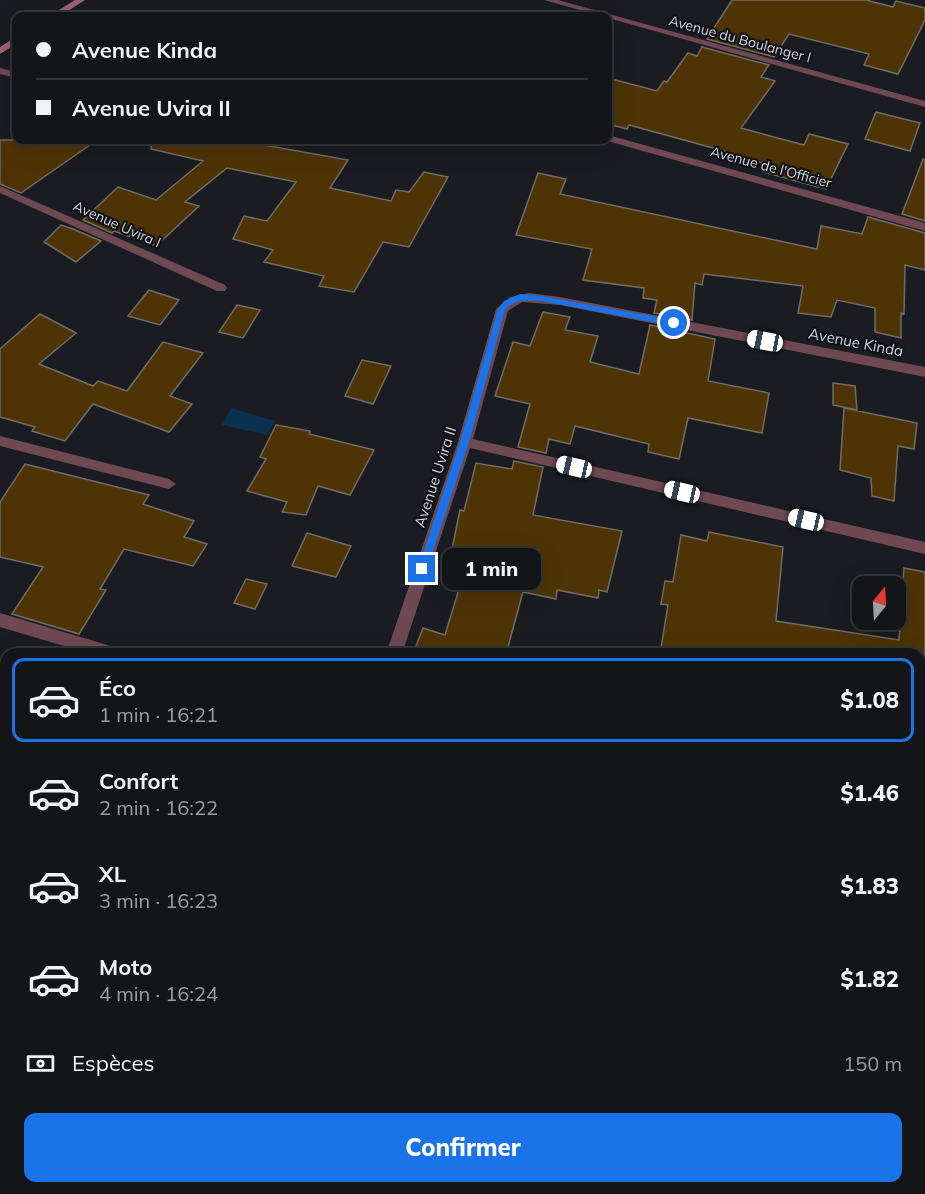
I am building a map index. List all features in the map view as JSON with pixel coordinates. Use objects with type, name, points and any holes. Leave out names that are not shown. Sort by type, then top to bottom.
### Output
[{"type":"main road","points":[[61,12],[81,0]]},
{"type":"street","name":"Avenue du Boulanger I","points":[[548,0],[592,12]]},
{"type":"street","name":"Avenue du Boulanger I","points":[[612,18],[925,104]]},
{"type":"street","name":"Avenue de l'Officier","points":[[612,139],[925,227]]},
{"type":"street","name":"Avenue Uvira I","points":[[0,189],[221,288]]},
{"type":"street","name":"Avenue Kinda","points":[[502,309],[512,299],[520,297],[560,301],[925,372]]},
{"type":"street","name":"Avenue Uvira II","points":[[396,648],[465,442],[502,309]]},
{"type":"street","points":[[0,441],[169,484]]},
{"type":"street","points":[[465,442],[925,549]]},
{"type":"street","points":[[0,620],[94,648]]},
{"type":"water","points":[[231,408],[275,421],[267,435],[222,425]]},
{"type":"building","points":[[732,0],[866,0],[893,7],[896,1],[925,8],[925,20],[898,74],[864,65],[869,54],[789,34],[774,57],[707,39]]},
{"type":"building","points":[[702,47],[769,65],[761,77],[775,81],[741,128],[804,145],[809,134],[848,144],[826,189],[763,172],[768,165],[724,151],[629,125],[627,129],[612,125],[612,79],[657,91],[664,81],[667,82],[688,53],[697,56]]},
{"type":"building","points":[[876,112],[920,123],[910,151],[865,139]]},
{"type":"building","points":[[0,140],[12,140],[12,144],[91,144],[21,193],[0,184]]},
{"type":"building","points":[[152,144],[258,144],[348,160],[330,188],[391,201],[396,190],[409,192],[424,172],[448,177],[409,247],[383,242],[354,292],[319,286],[324,276],[264,262],[273,250],[233,239],[244,216],[267,221],[296,182],[227,168],[185,202],[199,206],[156,246],[114,231],[112,233],[83,220],[118,187],[156,200],[203,161],[151,149]]},
{"type":"building","points":[[923,159],[925,160],[925,221],[902,214]]},
{"type":"building","points":[[538,173],[566,179],[560,194],[817,249],[821,226],[862,234],[868,217],[925,233],[925,270],[905,265],[901,338],[875,332],[875,308],[837,300],[831,317],[798,313],[803,286],[704,274],[702,285],[695,283],[692,320],[654,313],[657,300],[643,298],[644,288],[583,280],[592,249],[516,235]]},
{"type":"building","points":[[61,225],[101,241],[76,262],[44,242]]},
{"type":"building","points":[[149,290],[179,300],[160,325],[128,316]]},
{"type":"building","points":[[237,305],[260,310],[243,338],[219,332]]},
{"type":"building","points":[[543,312],[570,317],[565,330],[598,336],[590,362],[639,374],[650,325],[715,339],[708,381],[769,393],[762,433],[688,418],[679,459],[648,452],[649,444],[575,426],[570,444],[549,439],[546,453],[518,447],[530,404],[495,396],[513,342],[530,346]]},
{"type":"building","points":[[40,314],[76,333],[39,364],[93,386],[98,381],[127,391],[163,342],[203,353],[170,396],[192,404],[169,432],[93,404],[65,441],[32,431],[35,427],[0,417],[0,349]]},
{"type":"building","points":[[362,360],[391,366],[373,404],[345,396]]},
{"type":"building","points":[[833,383],[855,386],[857,410],[833,405]]},
{"type":"building","points":[[844,408],[917,423],[914,449],[898,446],[894,501],[872,496],[871,478],[840,470]]},
{"type":"building","points":[[276,425],[310,431],[309,434],[374,450],[350,495],[318,486],[306,515],[282,512],[287,502],[247,491],[266,459],[260,457]]},
{"type":"building","points":[[514,461],[543,467],[533,515],[622,531],[607,592],[599,590],[598,598],[557,590],[556,599],[523,592],[508,648],[415,648],[423,628],[445,635],[466,566],[449,564],[460,510],[464,511],[476,463],[512,469]]},
{"type":"building","points":[[25,464],[149,495],[143,504],[194,521],[184,537],[207,544],[193,566],[124,549],[100,589],[106,590],[79,634],[12,614],[43,567],[0,557],[0,502]]},
{"type":"building","points":[[709,532],[783,547],[776,621],[899,640],[900,630],[906,630],[904,568],[925,572],[925,648],[661,648],[668,605],[661,604],[665,581],[673,582],[681,535],[707,541]]},
{"type":"building","points":[[307,533],[351,546],[336,577],[292,566]]},
{"type":"building","points":[[246,579],[267,584],[255,609],[234,603]]},
{"type":"route","points":[[422,569],[465,442],[502,309],[507,303],[520,297],[541,298],[674,323]]}]
